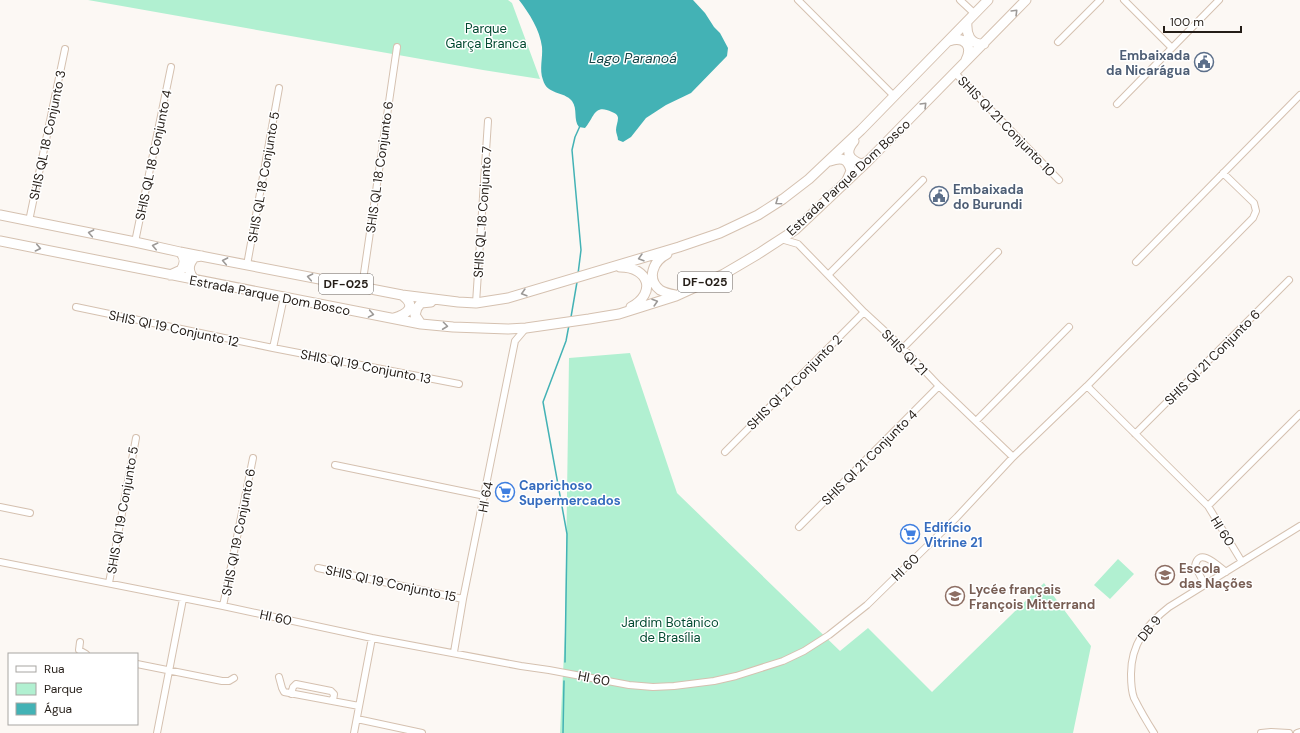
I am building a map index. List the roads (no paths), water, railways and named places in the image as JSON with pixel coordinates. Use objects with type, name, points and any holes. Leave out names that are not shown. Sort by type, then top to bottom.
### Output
[{"type":"main road","name":"Estrada Parque Dom Bosco","points":[[0,215],[402,295],[444,301],[476,303],[508,298],[679,247],[720,233],[758,215],[783,199],[809,179],[861,130],[988,0]]},
{"type":"main road","name":"Estrada Parque Dom Bosco","points":[[0,241],[421,324],[453,328],[526,328],[554,325],[619,314],[676,296],[724,274],[795,230],[847,182],[1026,0]]},
{"type":"main road","points":[[967,22],[966,31],[968,36],[976,43],[984,44]]},
{"type":"main road","points":[[949,41],[956,39],[960,40],[966,43],[969,48],[966,61],[957,71]]},
{"type":"main road","points":[[861,130],[849,147],[849,153],[858,163],[863,164],[867,162]]},
{"type":"main road","points":[[828,161],[839,158],[848,163],[851,171],[847,182]]},
{"type":"main road","points":[[676,296],[667,294],[656,286],[652,273],[660,257],[675,251],[679,247]]},
{"type":"main road","points":[[170,275],[177,273],[184,265],[184,259],[180,252]]},
{"type":"main road","points":[[195,280],[189,271],[190,265],[192,260],[203,256]]},
{"type":"main road","points":[[614,266],[632,268],[640,272],[645,277],[647,285],[644,297],[638,303],[619,314]]},
{"type":"main road","points":[[392,318],[402,316],[409,309],[410,304],[402,295]]},
{"type":"main road","points":[[421,324],[415,315],[419,305],[427,302],[444,301]]},
{"type":"street","points":[[798,0],[894,96]]},
{"type":"street","points":[[960,0],[975,14]]},
{"type":"street","points":[[1058,42],[1100,0]]},
{"type":"street","points":[[1124,0],[1172,48]]},
{"type":"street","points":[[1117,104],[1219,0]]},
{"type":"street","name":"SHIS QL 18 Conjunto 6","points":[[362,287],[396,47]]},
{"type":"street","name":"SHIS QL 18 Conjunto 3","points":[[29,221],[65,48]]},
{"type":"street","name":"SHIS QL 18 Conjunto 4","points":[[135,242],[171,67]]},
{"type":"street","name":"SHIS QI 21 Conjunto 10","points":[[957,71],[1059,180]]},
{"type":"street","name":"SHIS QL 18 Conjunto 5","points":[[247,265],[279,88]]},
{"type":"street","points":[[1136,262],[1300,95]]},
{"type":"street","name":"SHIS QL 18 Conjunto 7","points":[[476,303],[488,121]]},
{"type":"street","name":"HI 60","points":[[0,562],[223,606],[372,638],[639,686],[674,686],[714,681],[769,666],[804,651],[829,635],[867,605],[957,517],[1013,458],[1087,386],[1256,215],[1256,207],[1254,203],[1223,173]]},
{"type":"street","points":[[828,275],[923,180]]},
{"type":"street","points":[[795,230],[798,244]]},
{"type":"street","name":"SHIS QI 21","points":[[781,239],[798,244],[864,312],[1013,458]]},
{"type":"street","points":[[902,348],[998,252]]},
{"type":"street","name":"SHIS QI 21 Conjunto 6","points":[[1134,434],[1289,280]]},
{"type":"street","points":[[273,348],[284,297]]},
{"type":"street","name":"SHIS QI 19 Conjunto 12","points":[[76,307],[273,348]]},
{"type":"street","name":"SHIS QI 21 Conjunto 2","points":[[725,452],[864,312]]},
{"type":"street","points":[[976,421],[1069,327]]},
{"type":"street","name":"HI 64","points":[[454,652],[463,599],[485,496],[515,341],[526,328]]},
{"type":"street","points":[[508,329],[515,341]]},
{"type":"street","name":"SHIS QI 19 Conjunto 13","points":[[273,348],[459,384]]},
{"type":"street","name":"SHIS QI 21 Conjunto 4","points":[[799,527],[939,386]]},
{"type":"street","name":"HI 60","points":[[1087,386],[1208,506],[1242,562]]},
{"type":"street","points":[[1208,506],[1300,414]]},
{"type":"street","name":"SHIS QI 19 Conjunto 5","points":[[109,584],[136,438]]},
{"type":"street","name":"SHIS QI 19 Conjunto 6","points":[[223,606],[253,458]]},
{"type":"street","points":[[335,465],[485,496]]},
{"type":"street","points":[[0,507],[30,513]]},
{"type":"street","points":[[1242,562],[1300,526]]},
{"type":"street","points":[[1205,585],[1196,569],[1196,563],[1198,560],[1203,557],[1211,560],[1226,572]]},
{"type":"street","name":"DB 9","points":[[1154,733],[1136,702],[1132,689],[1132,657],[1136,644],[1143,632],[1169,607],[1242,562]]},
{"type":"street","name":"SHIS QI 19 Conjunto 15","points":[[318,568],[463,599]]},
{"type":"street","points":[[157,733],[168,670],[183,599]]},
{"type":"street","points":[[354,733],[372,638]]},
{"type":"street","points":[[80,642],[79,650],[84,653]]},
{"type":"street","points":[[138,664],[222,681],[229,681],[234,678]]},
{"type":"street","points":[[279,677],[283,691],[291,694],[360,706]]},
{"type":"street","points":[[291,694],[295,684],[332,692],[334,694],[333,701]]},
{"type":"street","points":[[309,698],[311,687]]},
{"type":"street","points":[[357,719],[422,733]]},
{"type":"street","points":[[1261,733],[1289,733]]},
{"type":"water","name":"Lago Paranoá","points":[[519,0],[693,0],[720,33],[728,48],[727,56],[691,93],[666,105],[646,118],[631,137],[623,142],[618,140],[616,130],[618,118],[615,114],[606,110],[598,110],[585,128],[579,127],[576,121],[575,107],[572,101],[565,96],[552,91],[545,85],[541,72],[542,47],[539,34],[530,16]]},
{"type":"waterway","points":[[578,274],[581,250],[572,150],[575,137],[580,126]]},
{"type":"waterway","points":[[571,317],[577,282]]},
{"type":"waterway","points":[[565,662],[567,534],[543,402],[566,341],[569,325]]},
{"type":"waterway","points":[[563,733],[564,681]]},
{"type":"place","name":"Embaixada da Nicarágua","points":[[1204,62]]},
{"type":"place","name":"Embaixada do Burundi","points":[[939,196]]},
{"type":"place","name":"Caprichoso Supermercados","points":[[505,492]]},
{"type":"place","name":"Edifício Vitrine 21","points":[[910,534]]},
{"type":"place","name":"Escola das Nações","points":[[1165,575]]},
{"type":"place","name":"Lycée français François Mitterrand","points":[[955,596]]},
{"type":"park label","name":"Parque Garça Branca","points":[[486,36]]},
{"type":"park label","name":"Jardim Botânico de Brasília","points":[[670,630]]}]
